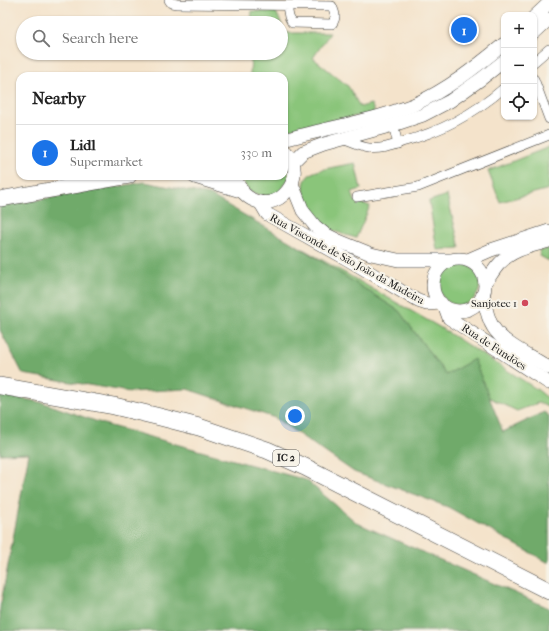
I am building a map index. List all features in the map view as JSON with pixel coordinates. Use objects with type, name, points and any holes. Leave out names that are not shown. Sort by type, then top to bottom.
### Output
[{"type":"highway","name":"IC 2","points":[[0,380],[115,400],[201,422],[269,444],[314,464],[549,585]]},
{"type":"highway","name":"IC 2","points":[[0,386],[137,411],[199,427],[267,450],[306,467],[549,591]]},
{"type":"main road","points":[[537,14],[549,3]]},
{"type":"main road","points":[[537,30],[549,19]]},
{"type":"main road","points":[[288,139],[311,132],[361,122],[412,106],[441,91],[501,46]]},
{"type":"main road","points":[[288,153],[293,162],[303,152],[324,144],[424,115],[450,100],[501,63]]},
{"type":"main road","name":"Rua Visconde de São João da Madeira","points":[[220,180],[238,183],[251,199],[260,202],[270,202],[287,192],[292,184],[294,177],[293,162]]},
{"type":"main road","points":[[0,190],[54,180]]},
{"type":"main road","points":[[0,199],[106,180]]},
{"type":"main road","name":"Rua Visconde de São João da Madeira","points":[[292,184],[299,203],[307,216],[320,230],[339,241],[371,254],[398,260],[450,260],[462,258],[468,260],[499,247],[549,231]]},
{"type":"main road","name":"Rua Visconde de São João da Madeira","points":[[260,202],[267,214],[418,301],[427,304],[443,305]]},
{"type":"main road","name":"Rua Visconde de São João da Madeira","points":[[450,260],[442,264],[433,278],[432,286],[434,294],[443,305],[452,310],[467,310],[480,300],[484,288],[500,263],[509,255],[521,249],[549,241]]},
{"type":"main road","points":[[468,260],[480,269],[483,276],[484,288]]},
{"type":"main road","name":"Rua de Fundões","points":[[484,288],[485,305],[492,326],[500,336],[549,368]]},
{"type":"main road","name":"Rua de Fundões","points":[[443,305],[449,318],[549,383]]},
{"type":"street","points":[[168,0],[171,3],[177,4],[332,6],[335,13],[335,20],[332,24],[292,23],[287,6]]},
{"type":"street","points":[[537,59],[549,49]]},
{"type":"street","points":[[536,84],[549,119]]},
{"type":"street","points":[[342,139],[368,148],[381,148],[398,144],[452,124],[486,104],[501,91]]},
{"type":"street","points":[[393,125],[398,144]]},
{"type":"street","points":[[357,196],[418,187],[549,135]]},
{"type":"green space","points":[[252,11],[276,12],[278,16],[252,16]]},
{"type":"green space","points":[[288,33],[330,33],[313,58],[348,86],[360,107],[371,104],[375,113],[312,124],[288,130],[288,72],[250,72],[251,60],[288,60]]},
{"type":"green space","points":[[549,147],[549,189],[500,202],[488,171]]},
{"type":"green space","points":[[355,163],[361,189],[352,192],[355,201],[370,206],[356,238],[334,231],[322,223],[311,209],[307,201],[304,185],[306,178],[312,173]]},
{"type":"green space","points":[[242,180],[288,180],[280,193],[264,197],[248,191]]},
{"type":"green space","points":[[145,182],[210,195],[296,245],[399,311],[446,375],[474,359],[503,432],[544,412],[549,416],[549,563],[448,507],[354,472],[275,418],[187,389],[130,392],[23,374],[0,330],[0,206]]},
{"type":"green space","points":[[447,195],[460,248],[437,250],[429,201]]},
{"type":"green space","points":[[296,245],[441,328],[538,390],[549,399],[549,407],[538,403],[517,411],[488,397],[474,360],[446,375],[399,311]]},
{"type":"green space","points":[[549,248],[549,261],[540,256],[539,251]]},
{"type":"green space","points":[[455,263],[463,263],[471,266],[477,272],[480,284],[477,296],[471,302],[463,305],[455,305],[447,302],[441,296],[438,288],[438,280],[441,272],[447,266]]},
{"type":"green space","points":[[0,394],[44,403],[107,425],[306,480],[357,523],[549,608],[549,631],[0,631],[0,608],[29,453],[0,454]]},
{"type":"place","name":"Lidl","points":[[464,30]]},
{"type":"place","name":"Sanjotec 1","points":[[525,303]]}]
